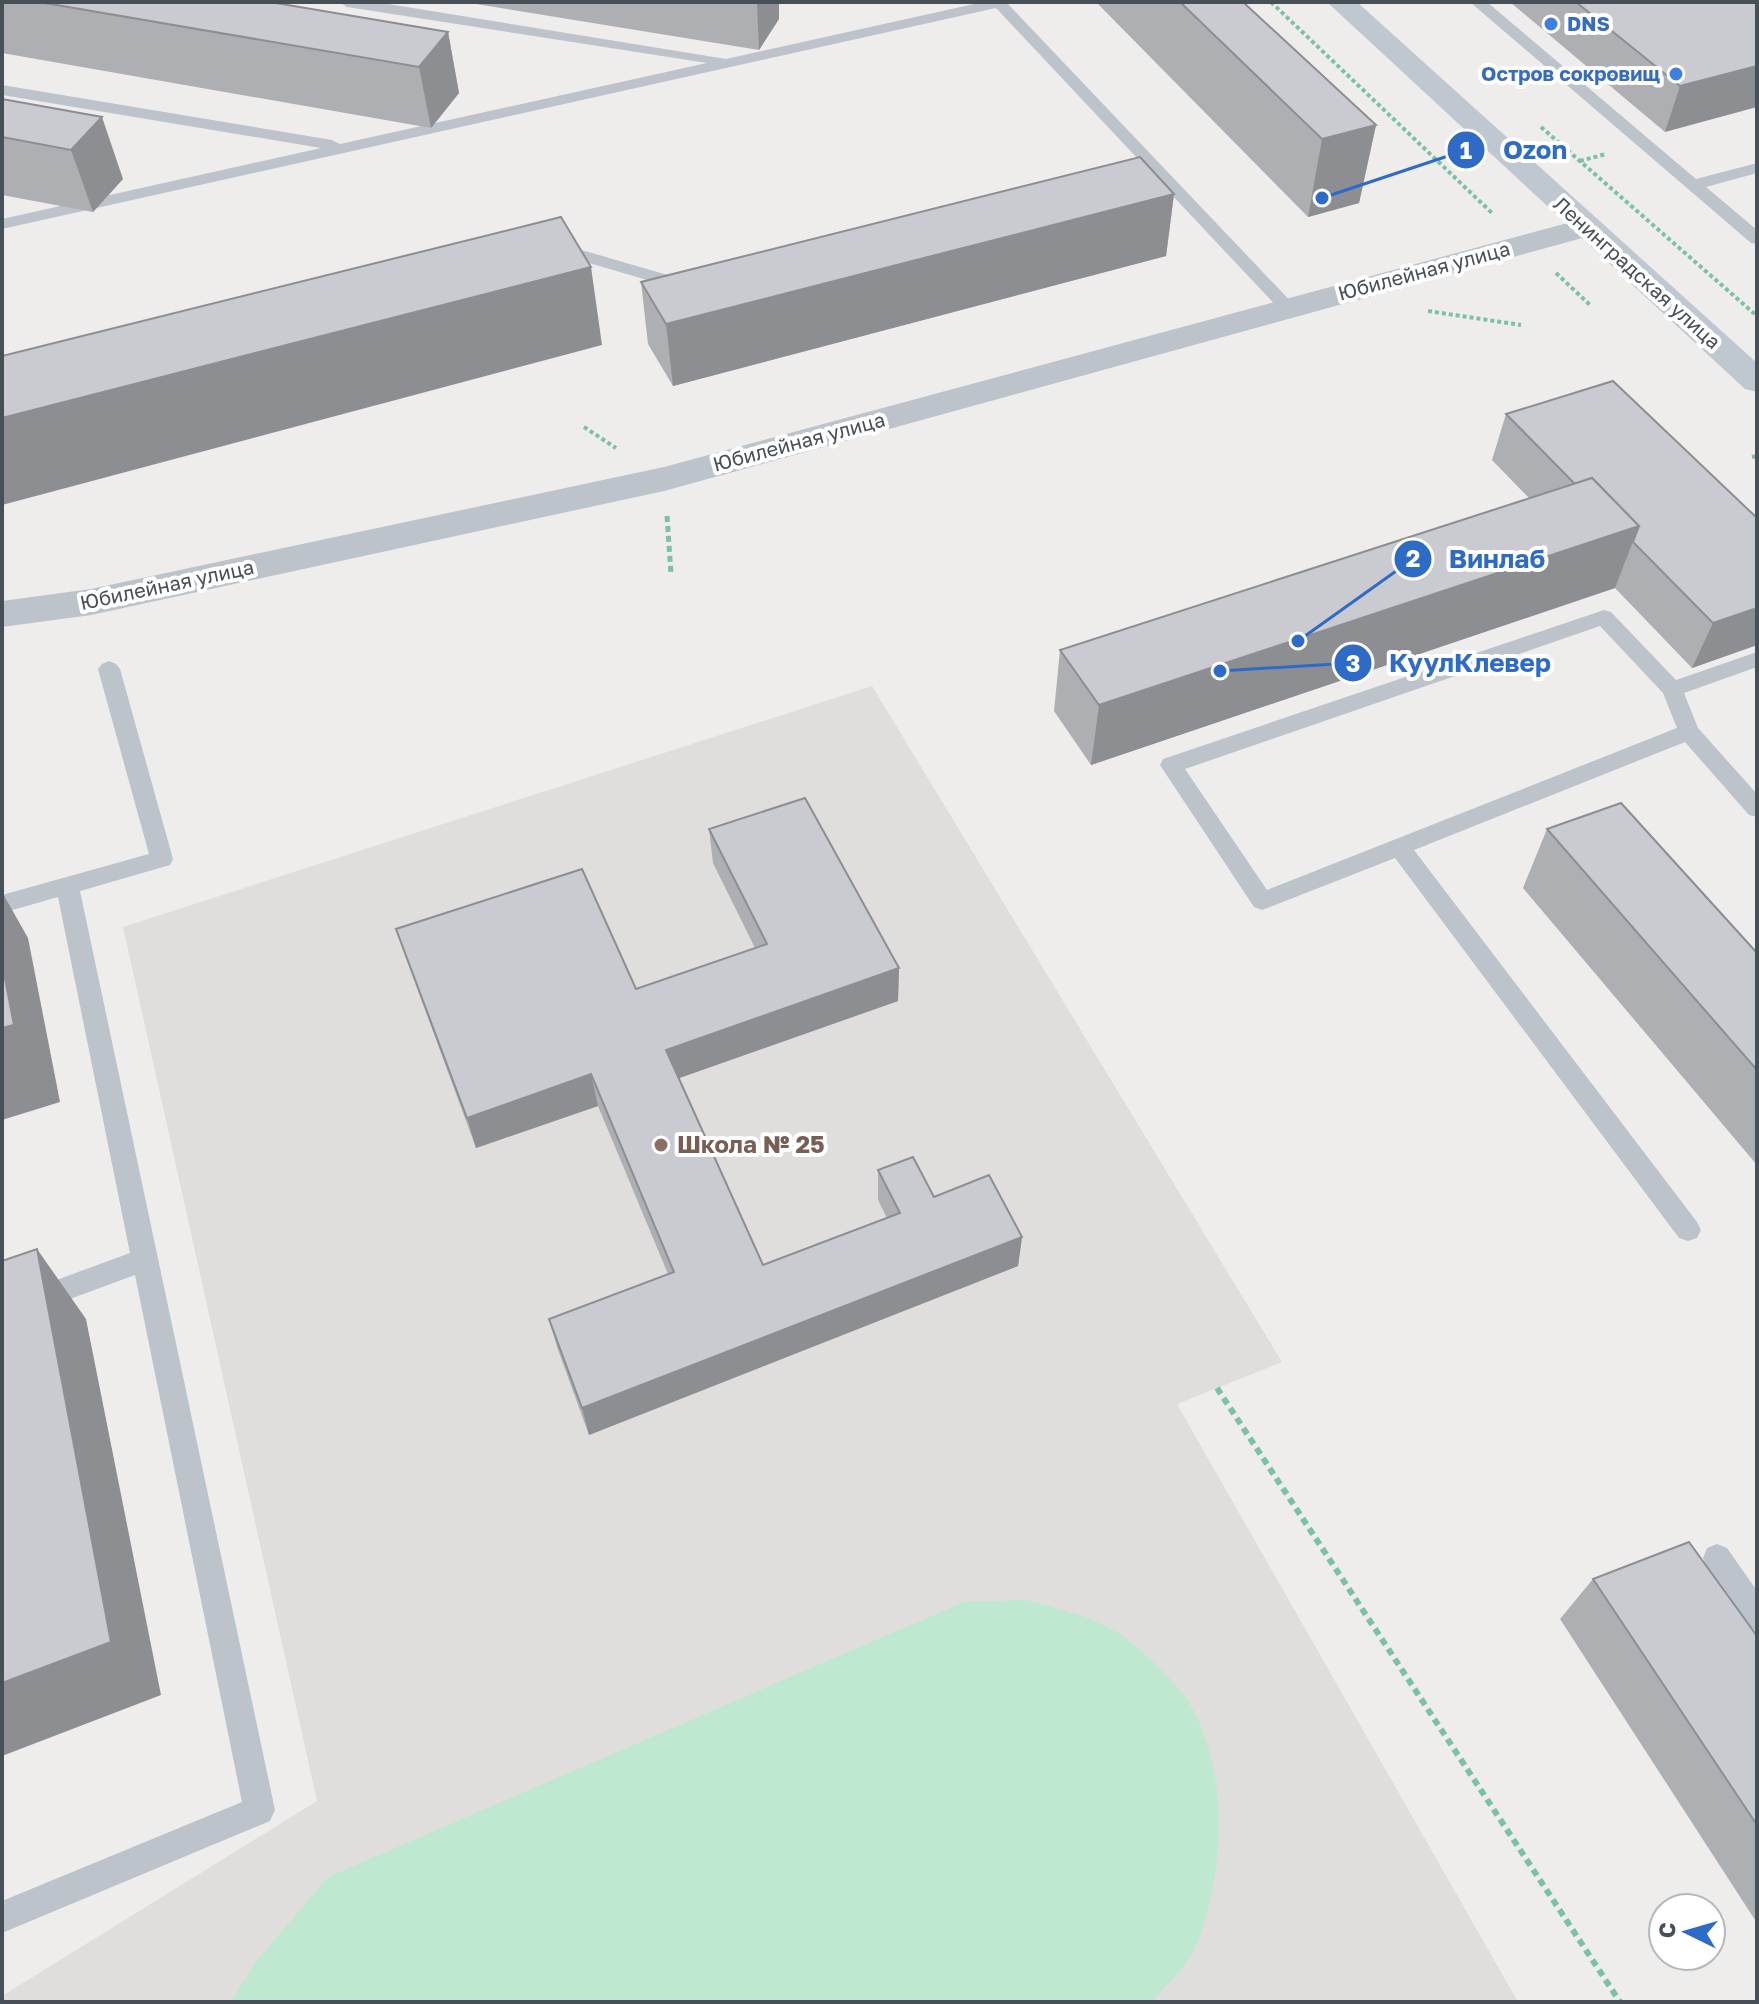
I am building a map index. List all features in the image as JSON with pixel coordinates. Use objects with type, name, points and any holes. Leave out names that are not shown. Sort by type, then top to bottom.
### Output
[{"type":"main road","name":"Ленинградская улица","points":[[1341,2],[1757,381]]},
{"type":"street","name":"Юбилейная улица","points":[[2,614],[91,602],[664,479],[1586,227]]},
{"type":"lane","points":[[347,2],[733,62]]},
{"type":"lane","points":[[2,224],[999,2],[1149,172],[1288,308]]},
{"type":"lane","points":[[1478,2],[1693,185],[1753,232]]},
{"type":"lane","points":[[2,90],[346,148]]},
{"type":"lane","points":[[1693,185],[1757,168]]},
{"type":"lane","points":[[540,243],[677,283],[708,276]]},
{"type":"lane","points":[[1689,732],[1262,901],[1171,765],[1604,617],[1672,689],[1689,732],[1757,809]]},
{"type":"lane","points":[[1672,689],[1757,659]]},
{"type":"lane","points":[[2,904],[162,859],[109,669]]},
{"type":"lane","points":[[1399,847],[1688,1230]]},
{"type":"lane","points":[[2,1917],[259,1810],[67,884]]},
{"type":"lane","points":[[2,1312],[147,1259]]},
{"type":"lane","points":[[1717,1558],[1757,1616]]},
{"type":"path","points":[[1271,2],[1590,305]]},
{"type":"path","points":[[1535,121],[1757,316]]},
{"type":"path","points":[[1217,1388],[1620,2002]]},
{"type":"shaded area","name":"Школа № 25","points":[[872,686],[1282,1362],[1177,1404],[1518,2002],[2,2002],[2,1996],[317,1801],[123,927]]},
{"type":"green space","points":[[1026,1600],[1088,1618],[1123,1636],[1178,1688],[1204,1733],[1212,1762],[1219,1824],[1213,1886],[1193,1952],[1152,2002],[231,2002],[255,1963],[328,1877],[964,1602]]},
{"type":"building","points":[[39,2],[270,2],[448,32],[419,67]]},
{"type":"building","points":[[1180,2],[1243,2],[1376,125],[1322,139]]},
{"type":"building","points":[[1576,2],[1757,2],[1757,66],[1680,86]]},
{"type":"building","points":[[2,99],[102,117],[71,150],[2,137]]},
{"type":"building","points":[[1140,157],[1174,194],[666,324],[641,282]]},
{"type":"building","points":[[561,217],[591,267],[2,418],[2,356]]},
{"type":"building","points":[[1613,381],[1757,518],[1757,608],[1713,623],[1633,542],[1639,526],[1592,478],[1575,484],[1506,414]]},
{"type":"building","points":[[1592,478],[1639,526],[1099,705],[1060,650]]},
{"type":"building","points":[[805,798],[899,968],[666,1050],[763,1265],[900,1213],[878,1170],[913,1157],[934,1197],[989,1175],[1022,1237],[582,1408],[549,1319],[674,1272],[591,1074],[467,1118],[396,929],[582,869],[636,989],[767,944],[709,829]]},
{"type":"building","points":[[1621,803],[1757,953],[1757,1070],[1547,829]]},
{"type":"building","points":[[2,963],[14,1025],[2,1028]]},
{"type":"building","points":[[37,1249],[111,1642],[2,1683],[2,1261]]},
{"type":"building","points":[[1689,1542],[1757,1636],[1757,1825],[1593,1579]]},
{"type":"place","name":"DNS","points":[[1551,24]]},
{"type":"place","name":"Остров сокровищ","points":[[1676,74]]},
{"type":"place","name":"Ozon","points":[[1322,198]]},
{"type":"place","name":"Винлаб","points":[[1298,641]]},
{"type":"place","name":"КуулКлевер","points":[[1220,671]]},
{"type":"place","name":"Школа № 25","points":[[661,1145]]}]
